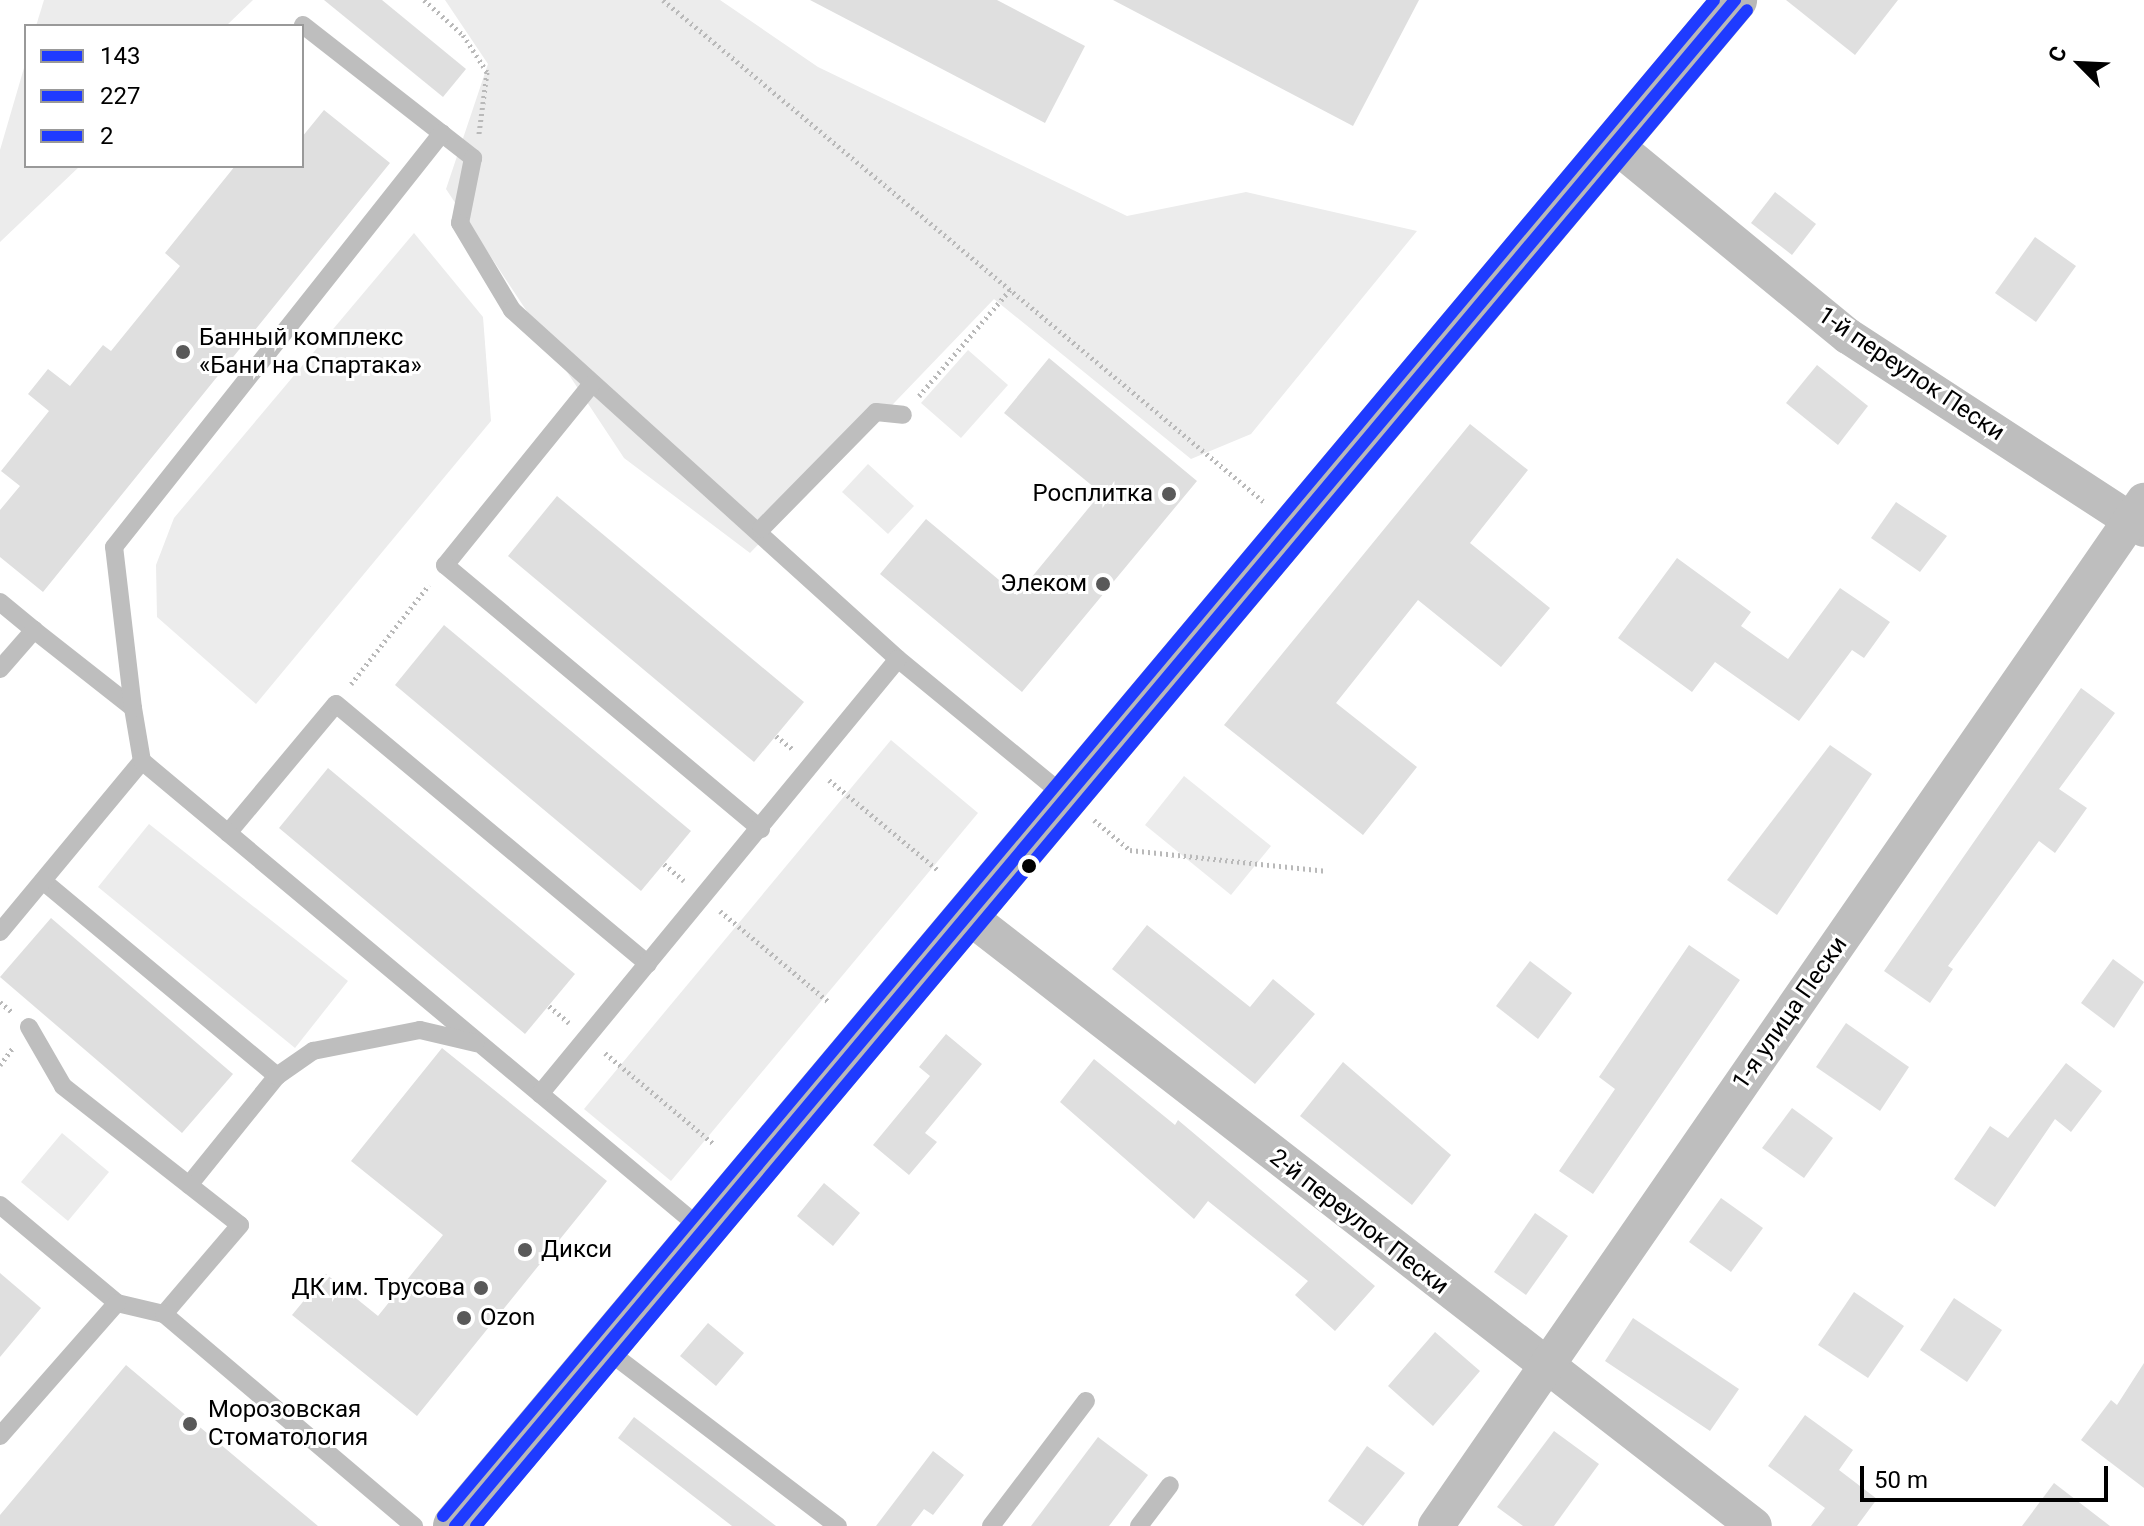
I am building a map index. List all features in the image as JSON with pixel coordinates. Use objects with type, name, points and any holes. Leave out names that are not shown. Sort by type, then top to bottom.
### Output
[{"type":"main road","points":[[472,1520],[604,1348],[1735,0]]},
{"type":"street","name":"1-й переулок Пески","points":[[1614,144],[1848,336],[2140,517]]},
{"type":"street","name":"1-я улица Пески","points":[[1436,1526],[2140,517]]},
{"type":"street","name":"2-й переулок Пески","points":[[967,915],[1545,1368],[1754,1526]]},
{"type":"lane","points":[[304,26],[473,158],[460,223],[512,310],[591,385],[761,529],[898,659],[1066,797]]},
{"type":"lane","points":[[442,133],[114,547],[142,761],[703,1230]]},
{"type":"lane","points":[[591,385],[445,565],[761,829]]},
{"type":"lane","points":[[761,529],[876,412],[903,415]]},
{"type":"lane","points":[[0,602],[133,708]]},
{"type":"lane","points":[[0,669],[34,630]]},
{"type":"lane","points":[[540,1094],[898,659]]},
{"type":"lane","points":[[228,833],[336,704],[648,964]]},
{"type":"lane","points":[[0,932],[142,761]]},
{"type":"lane","points":[[43,881],[277,1076]]},
{"type":"lane","points":[[29,1027],[63,1086],[240,1225],[164,1314]]},
{"type":"lane","points":[[189,1185],[277,1076],[313,1051],[345,1040],[420,1030],[480,1044]]},
{"type":"lane","points":[[0,1205],[117,1303],[164,1314],[414,1526]]},
{"type":"lane","points":[[0,1436],[117,1303]]},
{"type":"lane","points":[[604,1348],[838,1526]]},
{"type":"lane","points":[[991,1526],[1086,1401]]},
{"type":"lane","points":[[1139,1526],[1170,1485]]},
{"type":"path","points":[[424,0],[463,35],[487,72],[473,158]]},
{"type":"path","points":[[663,0],[1293,527]]},
{"type":"path","points":[[903,415],[1010,290]]},
{"type":"path","points":[[336,704],[445,565]]},
{"type":"path","points":[[776,736],[939,871]]},
{"type":"path","points":[[1066,797],[1130,850],[1325,871]]},
{"type":"path","points":[[664,864],[830,1003]]},
{"type":"path","points":[[549,1006],[714,1144]]},
{"type":"shaded area","points":[[44,0],[253,0],[228,24],[37,24]]},
{"type":"shaded area","points":[[445,0],[720,0],[818,67],[1127,216],[1246,192],[1417,231],[1251,434],[1191,459],[994,299],[750,553],[624,458],[446,189],[488,64]]},
{"type":"shaded area","points":[[24,68],[24,168],[78,168],[0,242],[0,150]]},
{"type":"shaded area","points":[[414,233],[483,317],[491,421],[256,704],[157,617],[156,565],[174,518]]},
{"type":"shaded area","points":[[968,350],[1008,385],[961,438],[921,403]]},
{"type":"shaded area","points":[[868,464],[914,506],[888,534],[842,492]]},
{"type":"shaded area","points":[[891,740],[978,813],[671,1181],[584,1109]]},
{"type":"shaded area","points":[[1184,776],[1271,846],[1231,895],[1145,825]]},
{"type":"shaded area","points":[[149,824],[348,981],[295,1048],[98,887]]},
{"type":"shaded area","points":[[62,1133],[109,1172],[68,1221],[21,1182]]},
{"type":"building","points":[[324,0],[382,0],[466,69],[443,97]]},
{"type":"building","points":[[810,0],[997,0],[1085,46],[1045,123]]},
{"type":"building","points":[[1113,0],[1419,0],[1353,126]]},
{"type":"building","points":[[1786,0],[1898,0],[1855,55]]},
{"type":"building","name":"Банный комплекс «Бани на Спартака»","points":[[324,110],[390,163],[43,592],[0,557],[0,510],[20,486],[1,471],[49,411],[28,394],[48,369],[70,386],[103,345],[111,351],[180,266],[165,253],[233,168],[304,168],[304,135]]},
{"type":"building","points":[[1775,192],[1816,224],[1792,255],[1751,223]]},
{"type":"building","points":[[2035,237],[2076,266],[2036,322],[1995,293]]},
{"type":"building","points":[[1049,358],[1197,481],[1022,692],[880,574],[926,519],[1017,595],[1101,493],[1004,413]]},
{"type":"building","points":[[1817,365],[1868,406],[1838,445],[1786,403]]},
{"type":"building","points":[[1470,424],[1528,470],[1470,543],[1550,608],[1501,667],[1418,600],[1336,703],[1417,767],[1363,835],[1224,725]]},
{"type":"building","points":[[557,496],[804,702],[754,762],[508,556]]},
{"type":"building","points":[[1896,502],[1947,536],[1920,572],[1871,538]]},
{"type":"building","points":[[1677,558],[1751,612],[1741,626],[1788,659],[1840,588],[1890,622],[1864,658],[1852,650],[1799,721],[1715,662],[1692,692],[1618,638]]},
{"type":"building","points":[[444,625],[691,831],[641,891],[395,685]]},
{"type":"building","points":[[2081,688],[2115,713],[2059,789],[2087,808],[2055,853],[2039,841],[1948,966],[1953,969],[1930,1003],[1884,971]]},
{"type":"building","points":[[1830,745],[1872,774],[1777,915],[1727,880]]},
{"type":"building","points":[[328,768],[575,974],[525,1034],[279,828]]},
{"type":"building","points":[[51,918],[233,1074],[182,1133],[0,977]]},
{"type":"building","points":[[1147,925],[1250,1007],[1273,979],[1315,1014],[1255,1084],[1112,969]]},
{"type":"building","points":[[1689,945],[1740,980],[1593,1194],[1559,1171],[1615,1089],[1599,1077]]},
{"type":"building","points":[[2113,959],[2144,982],[2114,1028],[2081,1003]]},
{"type":"building","points":[[1530,961],[1572,993],[1538,1039],[1496,1006]]},
{"type":"building","points":[[1846,1023],[1909,1067],[1880,1111],[1816,1067]]},
{"type":"building","points":[[946,1034],[982,1064],[925,1133],[937,1142],[909,1175],[873,1145],[930,1076],[919,1067]]},
{"type":"building","points":[[442,1048],[607,1181],[417,1416],[292,1315],[326,1274],[378,1316],[443,1235],[351,1161]]},
{"type":"building","points":[[1094,1059],[1175,1125],[1178,1120],[1375,1286],[1335,1331],[1295,1295],[1308,1281],[1208,1201],[1194,1219],[1060,1102]]},
{"type":"building","points":[[1343,1062],[1451,1155],[1412,1205],[1300,1116]]},
{"type":"building","points":[[2066,1063],[2102,1091],[2071,1132],[2055,1119],[1995,1207],[1954,1179],[1990,1126],[2008,1138]]},
{"type":"building","points":[[1792,1108],[1833,1138],[1804,1178],[1762,1148]]},
{"type":"building","points":[[824,1183],[860,1213],[833,1246],[797,1216]]},
{"type":"building","points":[[1721,1198],[1763,1228],[1731,1272],[1689,1242]]},
{"type":"building","points":[[1535,1213],[1568,1236],[1526,1295],[1494,1272]]},
{"type":"building","points":[[0,1273],[41,1308],[0,1357]]},
{"type":"building","points":[[1854,1292],[1904,1326],[1868,1378],[1818,1345]]},
{"type":"building","points":[[1954,1298],[2002,1330],[1967,1382],[1920,1350]]},
{"type":"building","points":[[1633,1318],[1739,1389],[1710,1431],[1605,1361]]},
{"type":"building","points":[[708,1323],[744,1353],[716,1386],[680,1356]]},
{"type":"building","points":[[1435,1332],[1480,1371],[1433,1426],[1388,1386]]},
{"type":"building","points":[[2144,1363],[2144,1488],[2081,1440],[2111,1400],[2117,1405]]},
{"type":"building","points":[[126,1365],[318,1526],[0,1526],[0,1515]]},
{"type":"building","points":[[1805,1415],[1853,1450],[1839,1470],[1877,1499],[1857,1526],[1811,1526],[1825,1508],[1768,1466]]},
{"type":"building","points":[[634,1417],[776,1526],[732,1526],[618,1438]]},
{"type":"building","points":[[1554,1431],[1599,1464],[1554,1526],[1523,1526],[1497,1507]]},
{"type":"building","points":[[1098,1437],[1148,1475],[1109,1526],[1031,1526]]},
{"type":"building","points":[[1367,1446],[1405,1473],[1363,1526],[1328,1501]]},
{"type":"building","points":[[933,1451],[964,1475],[933,1515],[924,1509],[911,1526],[876,1526]]},
{"type":"building","points":[[2054,1483],[2110,1526],[2022,1526]]},
{"type":"transit line","name":"2","points":[[443,1516],[1714,0]]},
{"type":"transit line","name":"143","points":[[455,1526],[1735,0]]},
{"type":"transit line","name":"227","points":[[476,1526],[1747,10]]},
{"type":"place","name":"Банный комплекс «Бани на Спартака»","points":[[183,352]]},
{"type":"place","name":"Росплитка","points":[[1169,494]]},
{"type":"place","name":"Элеком","points":[[1103,584]]},
{"type":"place","name":"Дикси","points":[[525,1250]]},
{"type":"place","name":"ДК им. Трусова","points":[[481,1288]]},
{"type":"place","name":"Ozon","points":[[464,1318]]},
{"type":"place","name":"Морозовская Стоматология","points":[[190,1424]]}]
